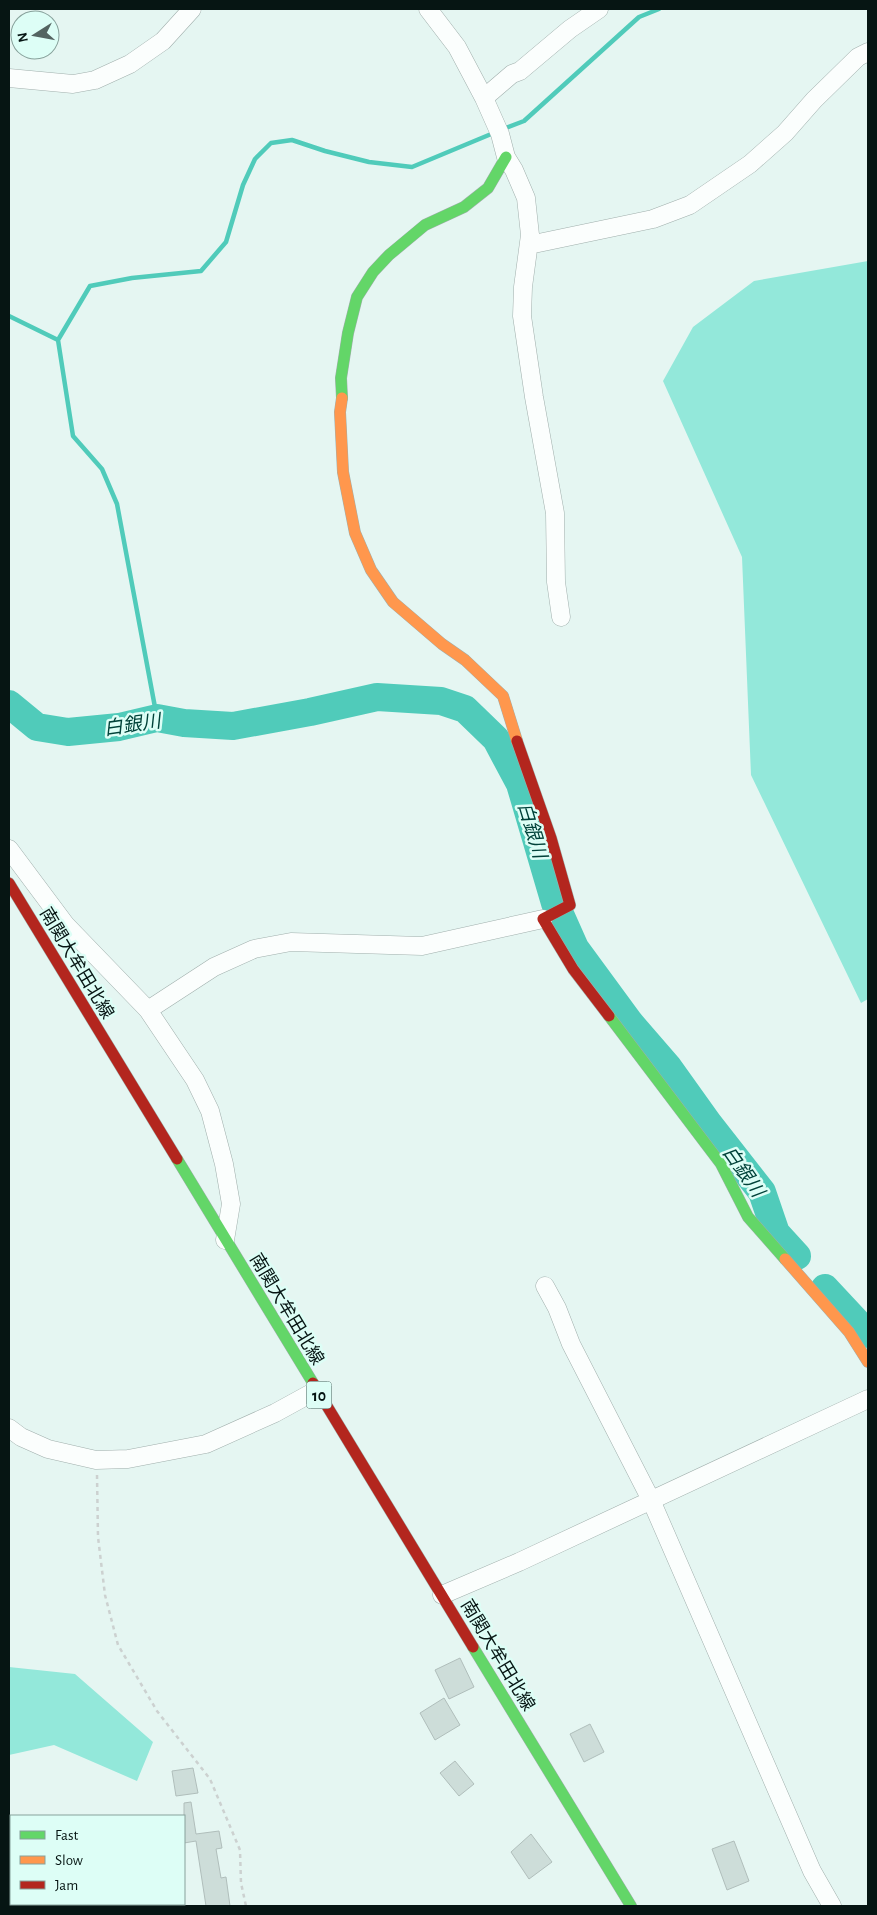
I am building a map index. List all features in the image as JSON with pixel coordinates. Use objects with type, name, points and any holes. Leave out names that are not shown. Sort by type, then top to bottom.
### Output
[{"type":"street","points":[[9,78],[73,84],[95,80],[130,64],[163,41],[192,9]]},
{"type":"street","points":[[428,9],[457,47],[484,98],[500,134],[506,157],[526,198],[530,235],[523,287],[522,316],[534,397],[555,513],[556,582],[561,617]]},
{"type":"street","points":[[484,98],[512,74],[520,71],[599,9]]},
{"type":"street","points":[[529,245],[653,219],[690,205],[750,164],[785,133],[814,100],[858,57],[868,52]]},
{"type":"street","points":[[148,1010],[214,967],[254,950],[291,942],[422,946],[547,917],[570,905],[551,838],[528,775],[503,696],[465,660],[442,644],[393,602],[371,570],[355,533],[343,472],[340,412],[342,398],[341,378],[348,334],[357,297],[372,272],[425,225],[464,207],[488,188],[506,157]]},
{"type":"street","points":[[9,848],[65,924],[148,1010],[195,1080],[210,1111],[224,1164],[231,1204],[225,1240]]},
{"type":"street","name":"南関大牟田北線","points":[[9,883],[631,1906]]},
{"type":"street","points":[[547,917],[573,969],[721,1164],[748,1218],[849,1332],[868,1362]]},
{"type":"street","points":[[545,1286],[557,1308],[571,1344],[651,1500],[812,1871],[832,1906]]},
{"type":"street","points":[[9,1428],[21,1437],[48,1449],[96,1460],[128,1459],[206,1444],[275,1413],[316,1390]]},
{"type":"street","points":[[442,1595],[519,1562],[868,1399]]},
{"type":"path","points":[[96,1460],[98,1537],[105,1595],[118,1644],[157,1711],[210,1779],[240,1850],[241,1884],[246,1906]]},
{"type":"green space","points":[[868,261],[868,999],[861,1003],[751,775],[742,557],[663,381],[693,327],[754,281]]},
{"type":"green space","points":[[9,1667],[75,1674],[153,1742],[137,1781],[54,1745],[9,1755]]},
{"type":"building","points":[[460,1658],[474,1687],[449,1699],[435,1670]]},
{"type":"building","points":[[444,1698],[460,1725],[435,1740],[420,1713]]},
{"type":"building","points":[[590,1724],[604,1752],[584,1762],[570,1734]]},
{"type":"building","points":[[455,1761],[474,1784],[459,1796],[440,1773]]},
{"type":"building","points":[[193,1768],[198,1793],[176,1796],[172,1771]]},
{"type":"building","points":[[191,1802],[196,1834],[219,1831],[222,1848],[216,1849],[221,1878],[226,1877],[230,1906],[206,1906],[196,1841],[185,1843],[184,1803]]},
{"type":"building","points":[[531,1834],[552,1862],[529,1879],[511,1852]]},
{"type":"building","points":[[734,1841],[749,1881],[727,1890],[712,1849]]},
{"type":"waterway","points":[[503,129],[524,121],[639,17],[659,9]]},
{"type":"waterway","points":[[157,718],[117,504],[102,469],[73,436],[58,340],[90,286],[132,278],[201,271],[226,242],[243,185],[255,159],[271,143],[292,140],[325,151],[369,162],[412,167],[496,132]]},
{"type":"waterway","points":[[9,316],[58,340]]},
{"type":"waterway","name":"白銀川","points":[[9,704],[37,727],[68,732],[119,727],[157,718],[184,723],[233,726],[377,697],[441,701],[465,709],[496,739],[520,784],[555,903],[575,948],[630,1023],[668,1067],[708,1123],[762,1192],[776,1233],[797,1256]]},
{"type":"waterway","name":"白銀川","points":[[825,1288],[868,1334]]},
{"type":"traffic: fast","points":[[342,398],[341,378],[348,333],[357,297],[373,272],[389,255],[425,225],[464,207],[488,188],[506,157]]},
{"type":"traffic: fast","points":[[609,1016],[721,1164],[748,1217],[785,1259]]},
{"type":"traffic: fast","points":[[177,1159],[313,1383]]},
{"type":"traffic: fast","points":[[473,1647],[631,1906]]},
{"type":"traffic: slow","points":[[342,398],[340,412],[343,472],[355,533],[371,570],[393,602],[442,644],[465,660],[503,696],[517,741]]},
{"type":"traffic: slow","points":[[785,1259],[849,1332],[868,1362]]},
{"type":"traffic: jam","points":[[517,741],[551,838],[570,905],[543,919],[573,969],[609,1016]]},
{"type":"traffic: jam","points":[[9,883],[177,1159]]},
{"type":"traffic: jam","points":[[313,1383],[473,1647]]}]
